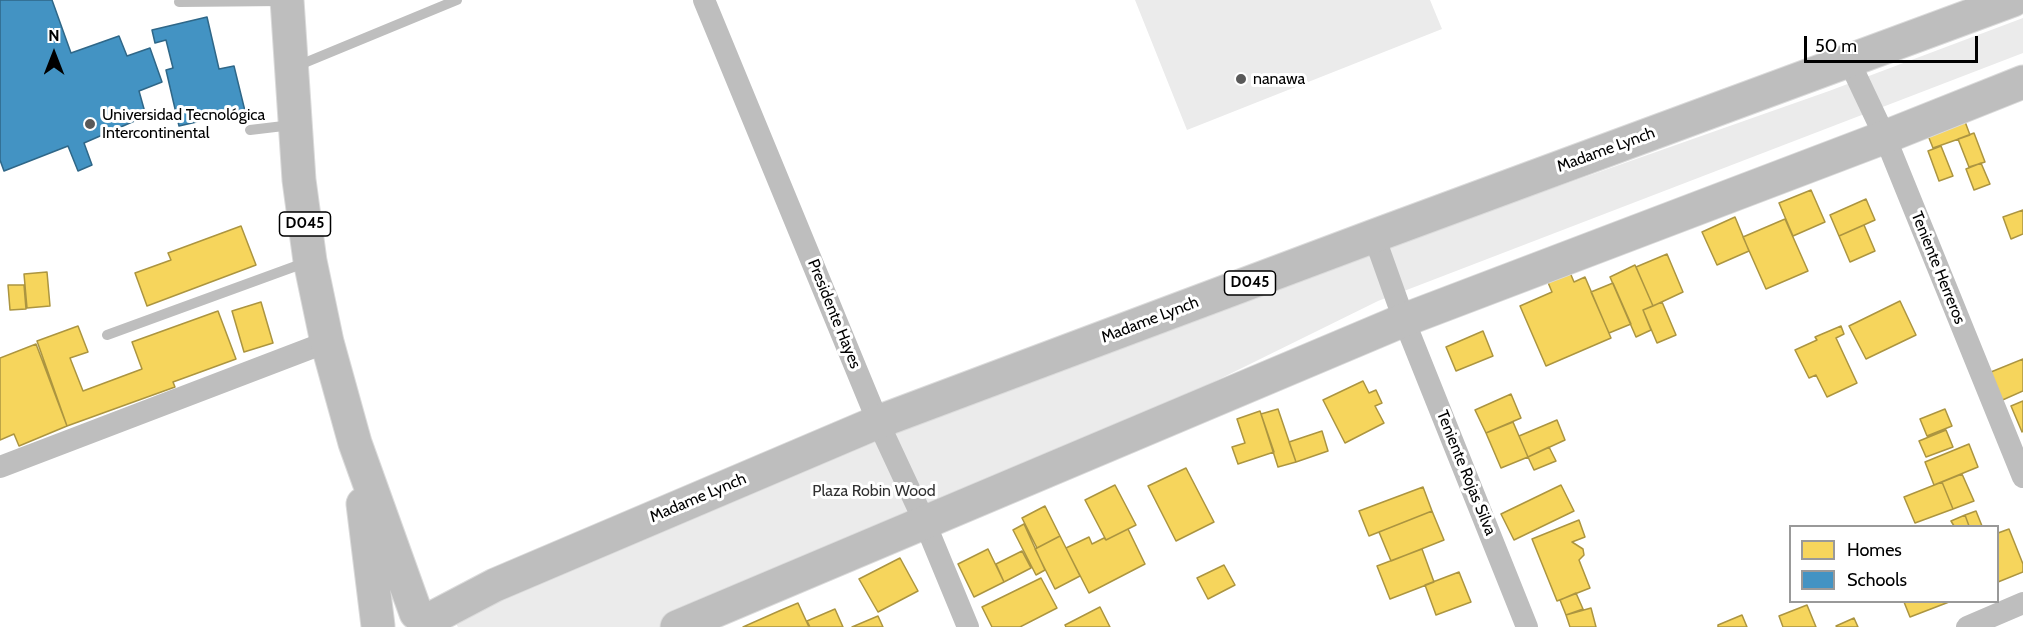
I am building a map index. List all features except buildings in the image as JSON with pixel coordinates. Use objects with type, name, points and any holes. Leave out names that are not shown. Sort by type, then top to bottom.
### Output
[{"type":"main road","name":"D045","points":[[286,0],[299,180],[310,261],[327,342],[355,443],[377,626],[402,614],[434,619]]},
{"type":"main road","name":"Madame Lynch","points":[[434,619],[495,585],[878,422],[2013,0]]},
{"type":"main road","points":[[677,627],[1404,320],[1885,137],[2023,82]]},
{"type":"main road","name":"D045","points":[[355,443],[434,619]]},
{"type":"street","name":"Presidente Hayes","points":[[704,0],[878,422],[925,523],[968,627]]},
{"type":"street","name":"Teniente Herreros","points":[[1849,61],[1885,137],[2023,477]]},
{"type":"street","name":"Teniente Rojas Silva","points":[[1374,236],[1404,320],[1527,627]]},
{"type":"street","points":[[0,467],[327,342]]},
{"type":"street","points":[[1968,627],[2023,603]]},
{"type":"lane","points":[[179,2],[286,0]]},
{"type":"lane","points":[[291,68],[457,0]]},
{"type":"lane","points":[[250,130],[295,125]]},
{"type":"lane","points":[[107,335],[310,261]]},
{"type":"green space","name":"nanawa","points":[[1135,0],[1430,0],[1442,29],[1187,130]]},
{"type":"green space","name":"Plaza Robin Wood","points":[[2023,18],[2023,53],[1378,301],[909,532],[693,627],[458,627],[454,621],[868,437],[1358,257],[1829,91]]},
{"type":"place","name":"nanawa","points":[[1241,79]]},
{"type":"place","name":"Universidad Tecnológica Intercontinental","points":[[90,124]]}]
